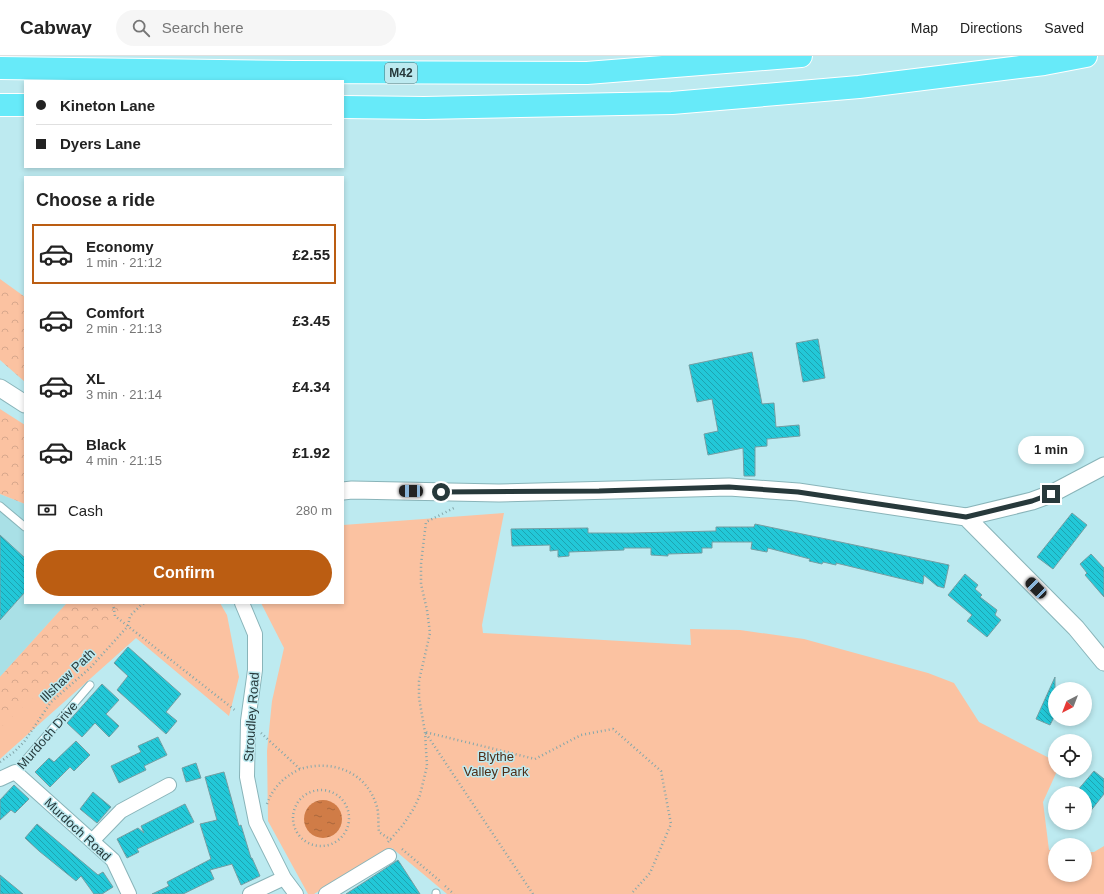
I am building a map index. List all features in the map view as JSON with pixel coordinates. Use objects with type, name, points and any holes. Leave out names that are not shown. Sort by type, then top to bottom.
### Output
[{"type":"highway","name":"M42","points":[[0,68],[294,72],[586,73],[801,56]]},
{"type":"highway","points":[[344,107],[424,108],[672,103],[859,87],[1044,64],[1086,56]]},
{"type":"highway","points":[[0,105],[24,105]]},
{"type":"street","points":[[0,388],[24,403]]},
{"type":"street","points":[[344,491],[499,493],[729,487],[798,492],[966,517],[1032,501],[1051,494],[1104,466]]},
{"type":"street","points":[[966,517],[1076,628],[1104,662]]},
{"type":"street","name":"Stroudley Road","points":[[242,604],[255,634],[255,670],[248,721],[247,777],[256,822],[284,878],[296,894]]},
{"type":"street","name":"Murdoch Drive","points":[[0,779],[16,772]]},
{"type":"street","name":"Murdoch Road","points":[[16,772],[113,860],[129,894]]},
{"type":"street","points":[[92,841],[121,811],[169,785]]},
{"type":"street","points":[[326,894],[387,850]]},
{"type":"street","points":[[250,894],[284,878]]},
{"type":"lane","points":[[0,506],[24,526]]},
{"type":"lane","name":"Murdoch Drive","points":[[16,772],[90,685]]},
{"type":"path","points":[[387,850],[391,840],[403,825],[420,795],[427,766],[425,732],[419,698],[420,680],[430,633],[427,610],[421,584],[421,564],[426,522]]},
{"type":"path","points":[[113,604],[115,616],[248,721],[300,769]]},
{"type":"path","name":"Illshaw Path","points":[[0,762],[14,752],[24,742],[51,702],[90,668],[128,626],[130,616],[142,604]]},
{"type":"path","points":[[425,732],[535,759],[581,735],[613,729],[661,771],[671,824],[650,873],[631,894]]},
{"type":"path","points":[[425,732],[533,894]]},
{"type":"path","points":[[256,822],[262,816],[270,795],[278,784],[300,769],[320,764],[331,765],[343,769],[364,783],[371,792],[377,808],[379,832],[391,840],[454,894]]},
{"type":"path","points":[[319,790],[327,791],[336,795],[343,801],[348,815],[348,820],[342,836],[334,842],[320,846],[310,844],[300,837],[295,829],[293,819],[297,804],[303,796],[319,790]]},
{"type":"shaded area","points":[[0,494],[24,504],[24,604],[66,604],[0,677]]},
{"type":"green space","points":[[0,279],[24,296],[24,381],[0,360]]},
{"type":"green space","points":[[0,409],[24,424],[24,504],[0,494]]},
{"type":"green space","name":"Blythe Valley Park","points":[[504,513],[482,625],[483,633],[691,645],[690,629],[740,630],[804,639],[928,673],[954,683],[979,722],[1048,757],[1048,778],[1054,778],[1050,786],[1048,786],[1048,791],[1043,802],[1048,842],[1048,882],[1092,882],[1092,852],[1104,846],[1104,894],[447,894],[392,848],[314,894],[308,894],[268,821],[267,751],[272,701],[284,648],[262,604],[344,604],[344,525]]},
{"type":"green space","points":[[66,604],[221,604],[227,615],[239,677],[229,716],[136,638],[0,759],[0,677]]},
{"type":"green space","points":[[66,604],[135,604],[0,728],[0,677]]},
{"type":"water","points":[[323,800],[336,806],[342,819],[336,832],[323,838],[310,832],[304,819],[310,806]]},
{"type":"building","points":[[818,339],[825,378],[803,382],[796,343]]},
{"type":"building","points":[[752,352],[762,404],[774,403],[776,427],[799,425],[800,436],[767,439],[767,446],[755,447],[755,476],[744,476],[743,448],[708,455],[704,434],[718,431],[712,399],[697,402],[689,365]]},
{"type":"building","points":[[1072,513],[1087,525],[1053,569],[1037,557]]},
{"type":"building","points":[[755,524],[949,565],[944,588],[937,586],[924,575],[923,584],[836,563],[836,565],[823,562],[822,564],[809,561],[810,559],[768,548],[767,552],[751,549],[752,542],[712,542],[712,548],[702,548],[702,553],[668,554],[668,556],[651,555],[651,548],[624,548],[624,550],[569,552],[569,556],[558,557],[558,550],[550,551],[550,545],[512,546],[511,529],[588,528],[588,533],[632,533],[716,531],[716,527],[754,527]]},
{"type":"building","points":[[0,535],[24,557],[24,593],[0,620]]},
{"type":"building","points":[[1091,554],[1104,568],[1104,597],[1085,575],[1087,573],[1080,564]]},
{"type":"building","points":[[965,574],[978,585],[975,589],[982,595],[980,597],[997,610],[995,615],[1001,620],[987,637],[967,621],[972,615],[948,595]]},
{"type":"building","points":[[128,647],[181,694],[166,712],[177,721],[166,734],[117,690],[128,676],[114,663]]},
{"type":"building","points":[[102,684],[119,700],[106,714],[119,726],[109,737],[95,723],[82,737],[67,723]]},
{"type":"building","points":[[1048,692],[1048,724],[1036,719]]},
{"type":"building","points":[[158,737],[167,755],[144,766],[146,770],[119,783],[111,766],[141,752],[138,746]]},
{"type":"building","points":[[76,741],[90,755],[74,771],[70,767],[50,787],[35,772],[49,758],[54,762]]},
{"type":"building","points":[[196,763],[201,778],[186,782],[182,768]]},
{"type":"building","points":[[1094,771],[1104,779],[1104,794],[1092,809],[1092,786],[1081,786],[1088,778],[1092,778],[1092,773]]},
{"type":"building","points":[[224,772],[239,826],[241,825],[251,858],[260,876],[241,885],[232,864],[210,870],[214,879],[183,894],[152,894],[169,886],[167,882],[211,859],[200,824],[217,820],[205,777]]},
{"type":"building","points":[[14,785],[29,799],[15,813],[11,810],[0,820],[0,800]]},
{"type":"building","points":[[93,792],[111,807],[97,823],[80,809]]},
{"type":"building","points":[[185,804],[194,822],[137,849],[139,852],[127,858],[117,839],[138,828],[144,833],[141,826]]},
{"type":"building","points":[[37,824],[98,875],[103,872],[113,887],[102,894],[94,894],[81,876],[76,881],[39,851],[25,838]]},
{"type":"building","points":[[398,860],[420,894],[346,894],[383,870]]},
{"type":"building","points":[[0,875],[23,894],[0,894]]},
{"type":"route","points":[[441,492],[499,493],[729,487],[798,492],[857,502],[966,517],[1032,501],[1051,494]]}]
